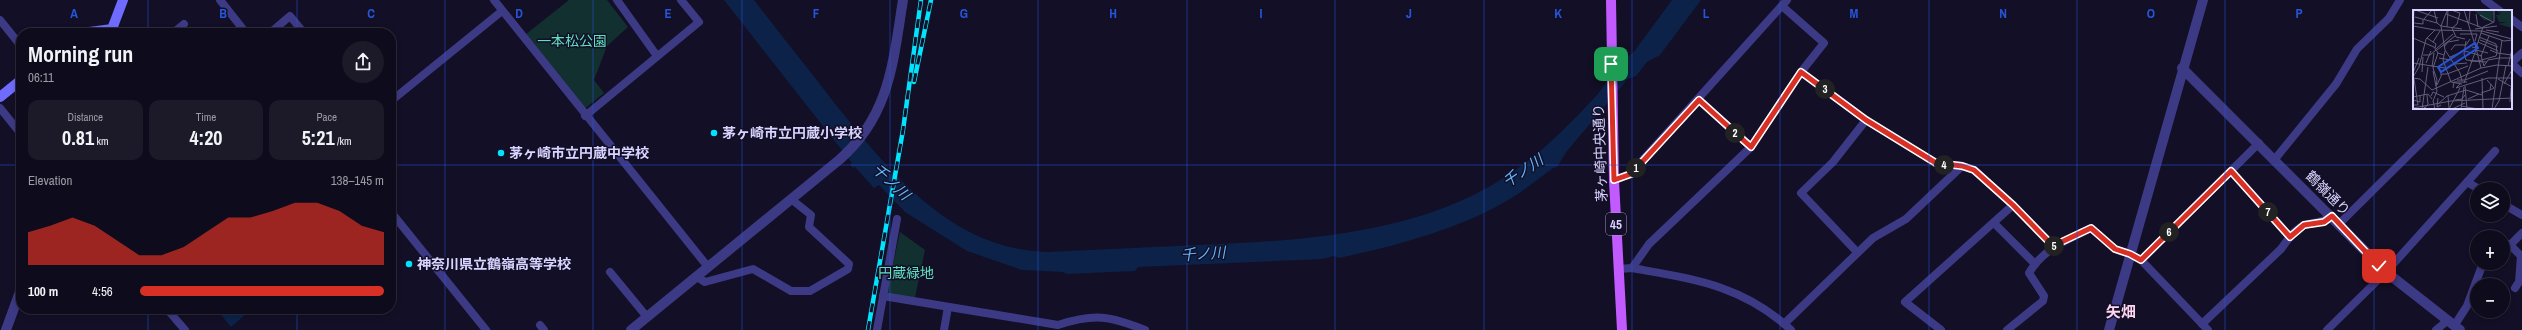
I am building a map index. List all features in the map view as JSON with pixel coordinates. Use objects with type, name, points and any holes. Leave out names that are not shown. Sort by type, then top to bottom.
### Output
[{"type":"main road","points":[[115,28],[123,0]]},
{"type":"main road","name":"茅ヶ崎中央通り","points":[[1611,0],[1614,180],[1622,330]]},
{"type":"main road","points":[[0,96],[16,84]]},
{"type":"street","points":[[220,0],[242,28]]},
{"type":"street","points":[[494,0],[585,116],[708,267]]},
{"type":"street","points":[[617,0],[657,56]]},
{"type":"street","points":[[585,116],[699,22],[681,0]]},
{"type":"street","points":[[631,330],[843,157],[864,134],[880,108],[886,92],[902,0]]},
{"type":"street","points":[[2109,330],[2182,68],[2203,0]]},
{"type":"street","points":[[2275,159],[2336,84],[2357,49],[2390,18],[2400,0]]},
{"type":"street","points":[[2485,0],[2499,10]]},
{"type":"street","points":[[1614,180],[1631,174],[1785,3],[1824,43],[1801,72],[1751,147],[1649,244],[1632,268]]},
{"type":"street","points":[[396,97],[502,11]]},
{"type":"street","points":[[276,28],[290,16],[300,28]]},
{"type":"street","points":[[0,20],[16,40]]},
{"type":"street","points":[[2512,20],[2522,27]]},
{"type":"street","points":[[179,28],[184,24]]},
{"type":"street","points":[[2512,62],[2522,53]]},
{"type":"street","points":[[2512,64],[2522,73]]},
{"type":"street","name":"鶴嶺通り","points":[[2182,68],[2259,143],[2386,272],[2454,325]]},
{"type":"street","points":[[1801,72],[1866,120],[1936,163],[1962,166],[1974,170],[2013,205],[2053,246]]},
{"type":"street","points":[[1699,100],[1751,147]]},
{"type":"street","points":[[0,108],[16,128]]},
{"type":"street","points":[[2339,224],[2455,109]]},
{"type":"street","points":[[1857,252],[1801,193],[1833,162],[1866,120]]},
{"type":"street","points":[[2141,260],[2259,143]]},
{"type":"street","points":[[2327,330],[2386,272],[2495,151]]},
{"type":"street","points":[[1784,324],[1857,252],[1873,238],[1906,219],[1962,166]]},
{"type":"street","points":[[2231,171],[2290,237]]},
{"type":"street","points":[[696,277],[705,282],[753,269],[791,291],[810,291],[848,269],[850,264],[809,227],[811,215],[791,199]]},
{"type":"street","points":[[1941,330],[1905,302],[2013,205]]},
{"type":"street","points":[[2510,208],[2522,215]]},
{"type":"street","points":[[2007,330],[2042,301],[2044,296],[2029,273],[2034,264],[2053,246],[2091,228],[2115,249],[2130,254],[2141,260],[2205,327],[2281,249],[2290,237],[2304,225],[2324,222],[2332,216]]},
{"type":"street","points":[[396,218],[486,330]]},
{"type":"street","points":[[877,330],[897,219]]},
{"type":"street","points":[[1994,223],[2034,264]]},
{"type":"street","points":[[2510,242],[2522,233]]},
{"type":"street","points":[[2510,247],[2521,256],[2518,282],[2515,288]]},
{"type":"street","points":[[1619,269],[1632,268],[1683,277],[1738,293],[1791,330]]},
{"type":"street","points":[[2436,330],[2454,325],[2467,306],[2480,270]]},
{"type":"street","points":[[610,272],[647,317]]},
{"type":"street","points":[[883,296],[1058,324],[1070,321],[1108,317],[1145,330]]},
{"type":"street","points":[[6,330],[16,303]]},
{"type":"street","points":[[944,330],[948,307]]},
{"type":"street","points":[[171,314],[185,330]]},
{"type":"street","points":[[1068,330],[1070,321]]},
{"type":"green space","name":"一本松公園","points":[[569,0],[607,0],[628,27],[607,46],[594,80],[604,93],[583,110],[525,35]]},
{"type":"green space","name":"円蔵緑地","points":[[900,232],[925,250],[914,302],[886,297]]},
{"type":"water","name":"千ノ川","points":[[724,0],[754,0],[857,131],[902,181],[926,203],[953,222],[981,237],[1013,248],[1047,252],[1273,241],[1352,232],[1427,214],[1463,200],[1497,182],[1538,153],[1597,95],[1622,61],[1633,53],[1672,0],[1701,0],[1660,55],[1647,62],[1636,76],[1628,79],[1567,151],[1557,167],[1553,168],[1510,199],[1485,213],[1444,229],[1401,243],[1339,258],[1334,256],[1322,259],[1138,267],[1135,271],[1067,274],[1063,272],[1022,270],[967,251],[905,212],[879,185],[874,188],[855,167],[853,168],[850,164],[852,163]]},
{"type":"water","points":[[220,314],[246,314],[231,327]]},
{"type":"railway","points":[[868,330],[903,130],[921,0]]},
{"type":"railway","points":[[914,82],[931,0]]},
{"type":"place","name":"茅ヶ崎市立円蔵小学校","points":[[714,133]]},
{"type":"place","name":"茅ヶ崎市立円蔵中学校","points":[[501,153]]},
{"type":"place","name":"神奈川県立鶴嶺高等学校","points":[[409,264]]},
{"type":"district","name":"矢畑","points":[[2121,312]]},
{"type":"route","points":[[1611,64],[1614,118],[1614,180],[1631,174],[1699,100],[1751,147],[1786,92],[1801,72],[1866,120],[1936,163],[1962,166],[1974,170],[2013,205],[2053,246],[2091,228],[2115,249],[2130,254],[2141,260],[2231,171],[2290,237],[2304,225],[2324,222],[2332,216],[2379,266]]}]
